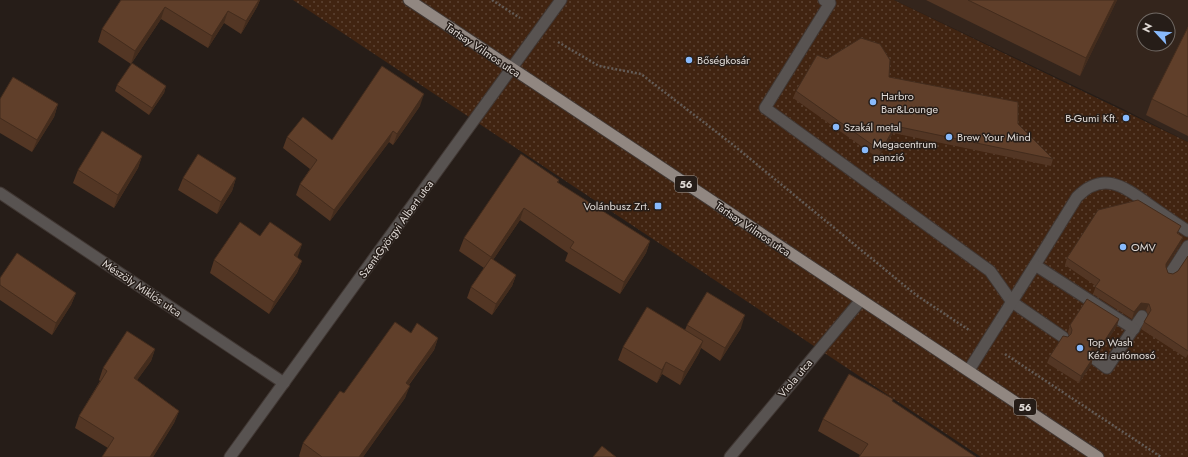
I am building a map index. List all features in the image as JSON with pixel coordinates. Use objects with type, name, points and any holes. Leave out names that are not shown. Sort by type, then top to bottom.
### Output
[{"type":"main road","name":"Tartsay Vilmos utca","points":[[409,0],[1098,457]]},
{"type":"street","name":"Szent-Györgyi Albert utca","points":[[230,457],[561,0]]},
{"type":"street","points":[[824,0],[830,3],[765,108],[990,271],[1012,302],[1063,337]]},
{"type":"street","points":[[969,370],[1077,197],[1084,190],[1100,183],[1111,183],[1123,187],[1188,231]]},
{"type":"street","name":"Mészöly Miklós utca","points":[[0,192],[284,383]]},
{"type":"street","points":[[1170,274],[1188,246]]},
{"type":"street","points":[[1035,265],[1134,329]]},
{"type":"street","name":"Viola utca","points":[[730,457],[861,300]]},
{"type":"street","points":[[1095,359],[1107,368],[1142,316]]},
{"type":"path","points":[[492,0],[599,66],[642,74],[732,144],[916,295],[1161,457]]},
{"type":"shaded area","points":[[293,0],[894,0],[1188,142],[1188,457],[981,457]]},
{"type":"shaded area","points":[[894,0],[1188,0],[1188,142],[1123,109]]},
{"type":"building","points":[[121,0],[259,0],[246,21],[228,11],[212,36],[165,7],[135,51],[102,29]]},
{"type":"building","points":[[968,0],[1115,0],[1086,58]]},
{"type":"building","points":[[1188,27],[1188,117],[1152,99]]},
{"type":"building","points":[[861,38],[880,44],[890,60],[889,77],[1018,102],[1018,124],[1053,159],[895,126],[881,151],[796,91],[817,55],[827,59]]},
{"type":"building","points":[[132,63],[166,86],[152,108],[117,85]]},
{"type":"building","points":[[382,66],[424,94],[397,134],[393,131],[334,210],[300,184],[317,160],[287,137],[303,117],[332,140]]},
{"type":"building","points":[[13,77],[58,104],[37,140],[0,118],[0,99]]},
{"type":"building","points":[[102,131],[142,156],[118,195],[78,170]]},
{"type":"building","points":[[198,154],[236,178],[221,202],[183,178]]},
{"type":"building","points":[[521,154],[559,180],[557,182],[650,241],[624,282],[570,248],[574,242],[524,208],[491,257],[464,238]]},
{"type":"building","points":[[1138,200],[1181,226],[1177,233],[1183,237],[1166,264],[1166,267],[1168,273],[1173,274],[1178,271],[1188,256],[1188,351],[1144,322],[1151,310],[1149,304],[1141,303],[1134,312],[1095,287],[1100,280],[1067,258],[1098,210]]},
{"type":"building","points":[[240,222],[260,236],[270,222],[302,244],[294,255],[302,261],[274,302],[214,260]]},
{"type":"building","points":[[17,253],[76,293],[56,323],[0,285],[0,278]]},
{"type":"building","points":[[491,258],[516,275],[496,304],[471,287]]},
{"type":"building","points":[[707,292],[745,315],[725,348],[687,325]]},
{"type":"building","name":"Top Wash Kézi autómosó","points":[[1087,299],[1119,319],[1101,346],[1095,346],[1092,348],[1091,355],[1093,358],[1081,376],[1050,356],[1063,336],[1068,337],[1071,334],[1072,330],[1070,325]]},
{"type":"building","points":[[647,307],[703,341],[684,372],[666,362],[662,370],[623,347]]},
{"type":"building","points":[[395,322],[411,333],[417,323],[438,338],[406,383],[410,386],[359,457],[322,457],[303,443],[340,391],[344,393]]},
{"type":"building","points":[[127,331],[155,349],[134,378],[179,411],[150,457],[102,457],[114,438],[79,416],[107,371],[103,368]]},
{"type":"building","points":[[849,374],[893,399],[892,401],[976,457],[859,457],[868,444],[823,419]]},
{"type":"building","points":[[602,446],[616,457],[593,457]]},
{"type":"place","name":"Bőségkosár","points":[[689,60]]},
{"type":"place","name":"Harbro Bar&Lounge","points":[[873,102]]},
{"type":"place","name":"B-Gumi Kft.","points":[[1126,118]]},
{"type":"place","name":"Szakál metal","points":[[836,127]]},
{"type":"place","name":"Brew Your Mind","points":[[949,137]]},
{"type":"place","name":"Megacentrum panzió","points":[[865,150]]},
{"type":"place","name":"Volánbusz Zrt.","points":[[658,206]]},
{"type":"place","name":"OMV","points":[[1123,247]]},
{"type":"place","name":"Top Wash Kézi autómosó","points":[[1080,348]]}]
